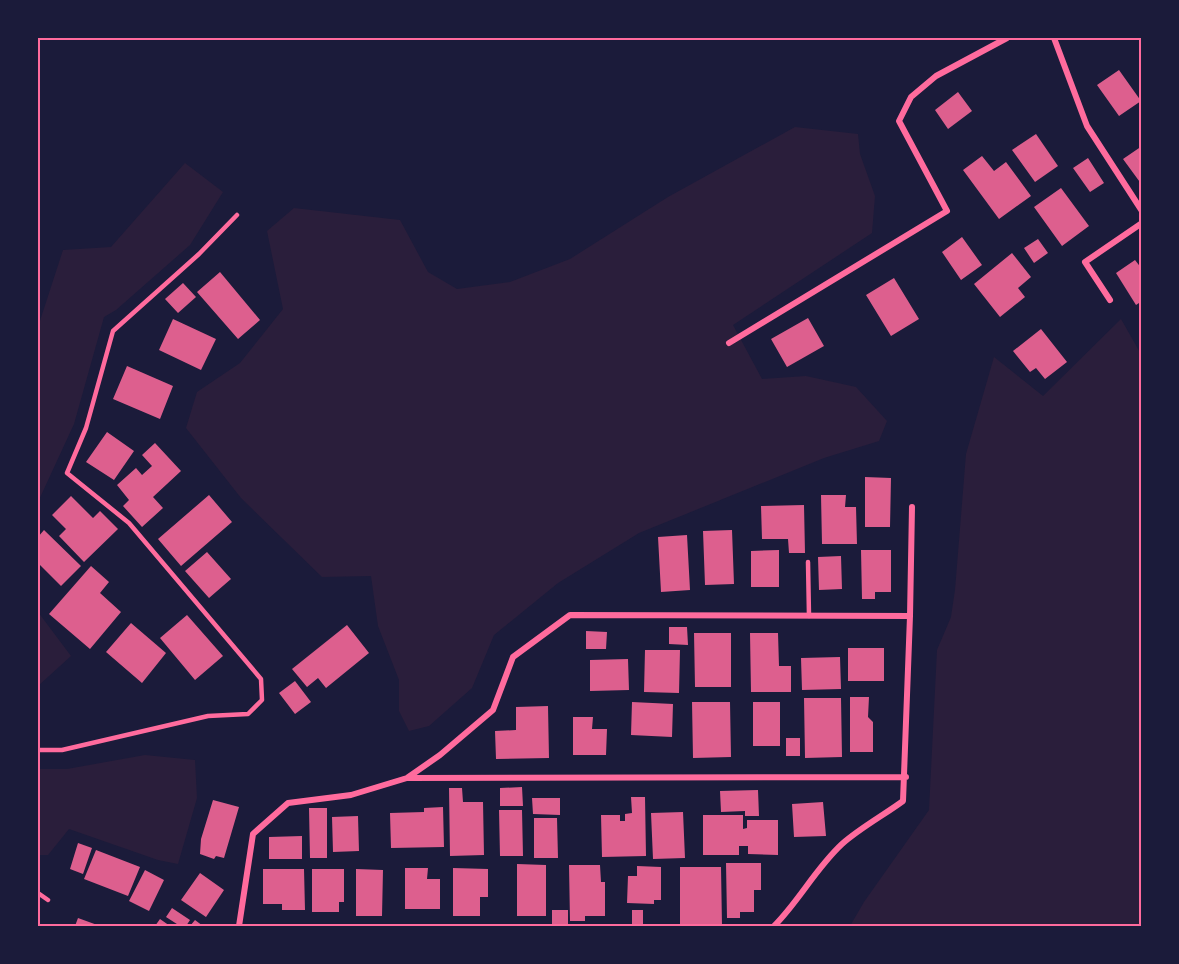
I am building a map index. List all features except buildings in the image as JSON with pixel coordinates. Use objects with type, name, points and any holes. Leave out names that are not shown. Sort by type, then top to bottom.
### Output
[{"type":"street","points":[[729,344],[947,212],[899,121],[911,97],[936,76],[1006,38]]},
{"type":"street","points":[[1054,38],[1087,126],[1142,211]]},
{"type":"street","points":[[1110,300],[1085,262],[1142,224]]},
{"type":"street","points":[[774,927],[792,908],[818,871],[843,844],[903,801],[906,777],[912,507]]},
{"type":"street","points":[[407,778],[440,755],[493,710],[513,657],[570,615],[910,616]]},
{"type":"street","points":[[239,927],[253,834],[288,803],[351,795],[407,778],[906,777]]},
{"type":"lane","points":[[38,750],[62,750],[208,717],[248,714],[262,700],[261,679],[129,523],[67,474],[86,428],[112,331],[200,254],[237,215]]},
{"type":"lane","points":[[808,562],[809,616]]},
{"type":"lane","points":[[38,893],[48,900]]},
{"type":"shaded area","points":[[795,127],[858,134],[860,154],[875,196],[872,233],[733,325],[762,379],[806,376],[856,387],[887,421],[879,441],[824,458],[639,533],[558,583],[494,635],[472,688],[429,726],[409,731],[399,711],[399,680],[378,626],[371,576],[322,577],[241,498],[186,428],[197,392],[240,363],[283,309],[267,231],[294,208],[400,220],[428,272],[457,289],[510,282],[570,259],[668,197]]},
{"type":"shaded area","points":[[185,163],[223,192],[190,245],[116,310],[104,317],[74,424],[38,502],[38,327],[63,250],[111,247]]},
{"type":"shaded area","points":[[1121,319],[1142,356],[1141,926],[850,926],[864,902],[929,810],[937,650],[951,617],[955,590],[966,454],[994,357],[1043,396]]},
{"type":"shaded area","points":[[38,612],[71,656],[38,686]]},
{"type":"shaded area","points":[[145,755],[195,760],[197,798],[178,864],[158,860],[69,829],[48,855],[38,855],[38,769],[67,769]]}]
